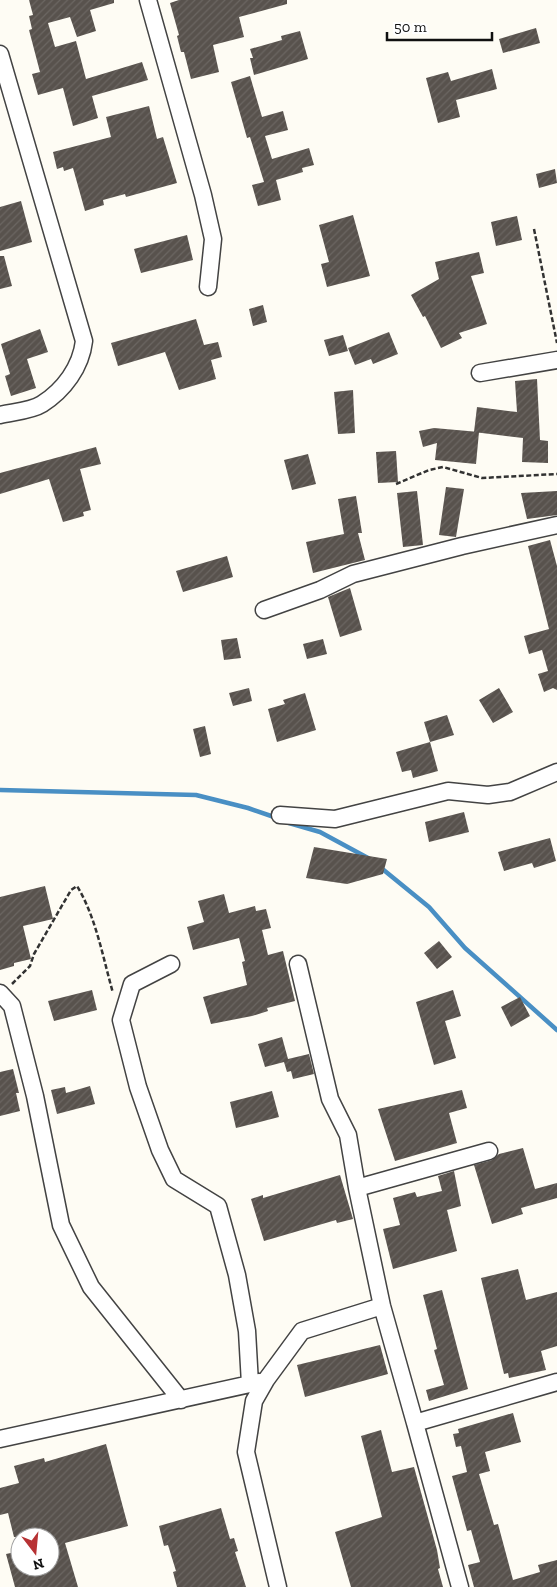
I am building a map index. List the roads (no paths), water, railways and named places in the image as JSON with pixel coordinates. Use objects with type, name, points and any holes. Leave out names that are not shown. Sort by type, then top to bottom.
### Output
[{"type":"street","points":[[148,0],[203,195],[213,239],[208,287]]},
{"type":"street","points":[[0,54],[84,341],[82,357],[70,377],[41,405],[0,415]]},
{"type":"street","points":[[480,373],[557,360]]},
{"type":"street","points":[[264,610],[320,590],[354,574],[462,546],[557,525]]},
{"type":"street","points":[[280,815],[335,819],[448,791],[488,795],[510,792],[557,772]]},
{"type":"street","points":[[170,964],[132,984],[121,1020],[138,1087],[160,1150],[174,1179],[218,1206],[237,1275],[247,1332],[250,1384]]},
{"type":"street","points":[[298,964],[330,1099],[348,1135],[357,1188],[382,1306],[460,1587]]},
{"type":"street","points":[[1,994],[12,1006],[35,1096],[61,1225],[91,1287],[181,1400]]},
{"type":"street","points":[[357,1188],[489,1151]]},
{"type":"street","points":[[278,1587],[246,1452],[254,1401],[266,1380],[302,1332],[382,1306]]},
{"type":"street","points":[[0,1439],[266,1380]]},
{"type":"street","points":[[415,1423],[557,1382]]},
{"type":"waterway","points":[[0,790],[196,795],[248,808],[277,818]]},
{"type":"waterway","points":[[289,823],[320,832],[368,858]]},
{"type":"waterway","points":[[380,867],[429,907],[465,948],[557,1030]]}]
